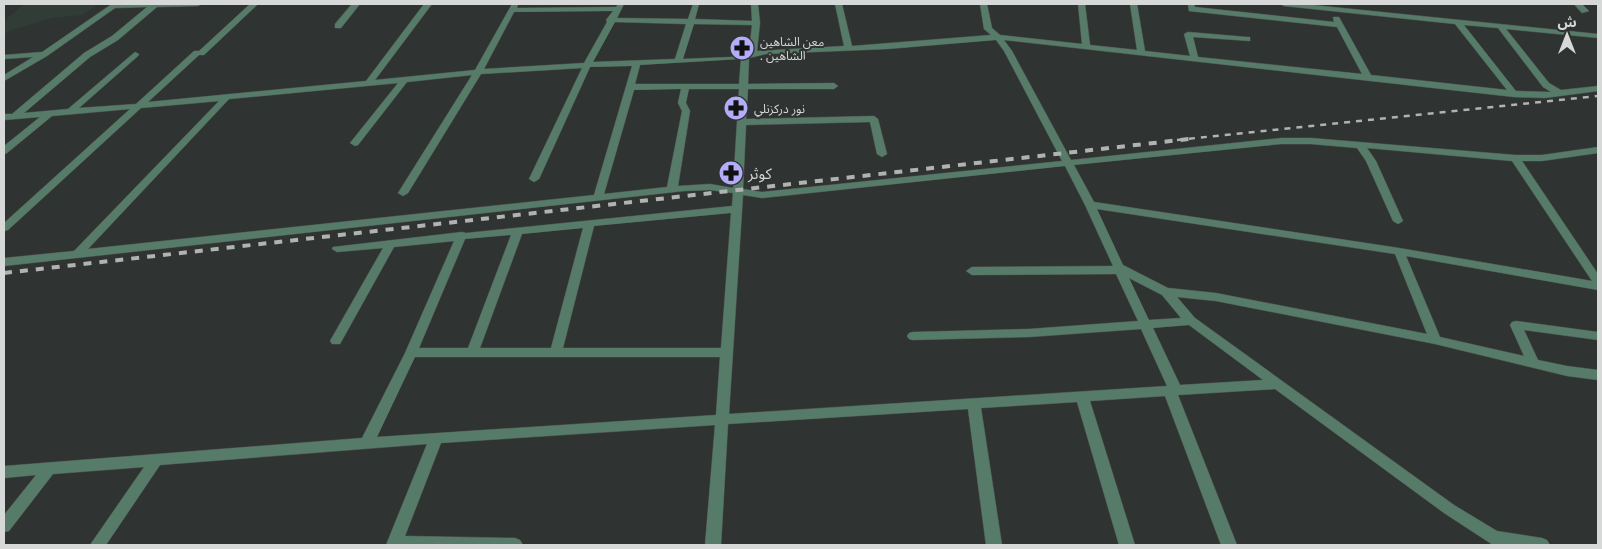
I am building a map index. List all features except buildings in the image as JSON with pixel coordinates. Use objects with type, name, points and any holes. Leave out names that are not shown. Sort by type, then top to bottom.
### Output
[{"type":"street","points":[[4,78],[44,54],[115,5],[198,4]]},
{"type":"street","points":[[4,228],[254,4]]},
{"type":"street","points":[[338,26],[356,4]]},
{"type":"street","points":[[368,84],[428,4]]},
{"type":"street","points":[[678,62],[696,4]]},
{"type":"street","points":[[713,545],[744,86],[756,23],[755,4]]},
{"type":"street","points":[[838,4],[848,48]]},
{"type":"street","points":[[983,4],[988,29],[998,37],[1008,51],[1090,205],[1146,324],[1173,391],[1229,545]]},
{"type":"street","points":[[1082,4],[1086,47]]},
{"type":"street","points":[[1134,4],[1141,53]]},
{"type":"street","points":[[1191,4],[1192,9],[1339,25]]},
{"type":"street","points":[[1284,4],[1329,6],[1458,22],[1598,36]]},
{"type":"street","points":[[1578,4],[1585,10]]},
{"type":"street","points":[[15,116],[87,55],[115,38],[155,5]]},
{"type":"street","points":[[403,193],[478,72],[513,7],[619,6]]},
{"type":"street","points":[[534,179],[587,65],[619,6]]},
{"type":"street","points":[[1329,6],[1369,79]]},
{"type":"street","points":[[610,20],[756,23]]},
{"type":"street","points":[[1458,22],[1514,94]]},
{"type":"street","points":[[1500,26],[1546,85],[1559,93]]},
{"type":"street","points":[[1195,59],[1188,34],[1247,39]]},
{"type":"street","points":[[4,117],[138,106],[478,72],[731,59],[749,55],[918,45],[998,37],[1514,94],[1545,95],[1598,88]]},
{"type":"street","points":[[4,56],[44,54]]},
{"type":"street","points":[[70,112],[135,54]]},
{"type":"street","points":[[598,197],[636,64]]},
{"type":"street","points":[[356,143],[404,80]]},
{"type":"street","points":[[672,189],[686,111],[682,103],[686,86]]},
{"type":"street","points":[[630,87],[834,86]]},
{"type":"street","points":[[77,254],[227,97]]},
{"type":"street","points":[[4,150],[49,114]]},
{"type":"street","points":[[742,122],[874,119],[882,154]]},
{"type":"street","points":[[4,262],[672,189],[710,187],[762,195],[1281,141],[1360,145],[1515,158],[1542,158],[1598,150]]},
{"type":"street","points":[[1360,145],[1371,161],[1398,220]]},
{"type":"street","points":[[1515,158],[1598,284]]},
{"type":"street","points":[[1090,205],[1399,251],[1598,284]]},
{"type":"street","points":[[337,249],[736,209]]},
{"type":"street","points":[[556,352],[589,224]]},
{"type":"street","points":[[472,353],[518,230]]},
{"type":"street","points":[[367,444],[411,353],[462,235]]},
{"type":"street","points":[[336,340],[391,243]]},
{"type":"street","points":[[1399,251],[1435,340]]},
{"type":"street","points":[[972,271],[1119,269],[1166,292],[1216,298],[1435,340],[1532,363],[1598,376]]},
{"type":"street","points":[[1166,292],[1191,321],[1449,509],[1499,541],[1542,545]]},
{"type":"street","points":[[913,336],[1029,333],[1191,321]]},
{"type":"street","points":[[1532,363],[1516,325],[1598,336]]},
{"type":"street","points":[[411,353],[726,352]]},
{"type":"street","points":[[4,472],[436,438],[1278,384]]},
{"type":"street","points":[[1082,397],[1127,545]]},
{"type":"street","points":[[974,404],[994,545]]},
{"type":"street","points":[[436,438],[395,544],[515,545]]},
{"type":"street","points":[[98,545],[157,459]]},
{"type":"street","points":[[4,526],[50,469]]},
{"type":"street","points":[[987,545],[999,545]]},
{"type":"shaded area","points":[[24,4],[99,4],[82,15],[52,18],[9,31],[4,35],[4,21]]},
{"type":"railway","points":[[1177,140],[1598,96]]},
{"type":"railway","points":[[4,273],[1189,139]]},
{"type":"place","name":"معن الشاهين . الشاهين","points":[[742,48]]},
{"type":"place","name":"نور دركزنلي","points":[[736,108]]},
{"type":"place","name":"كوثر","points":[[731,173]]}]
